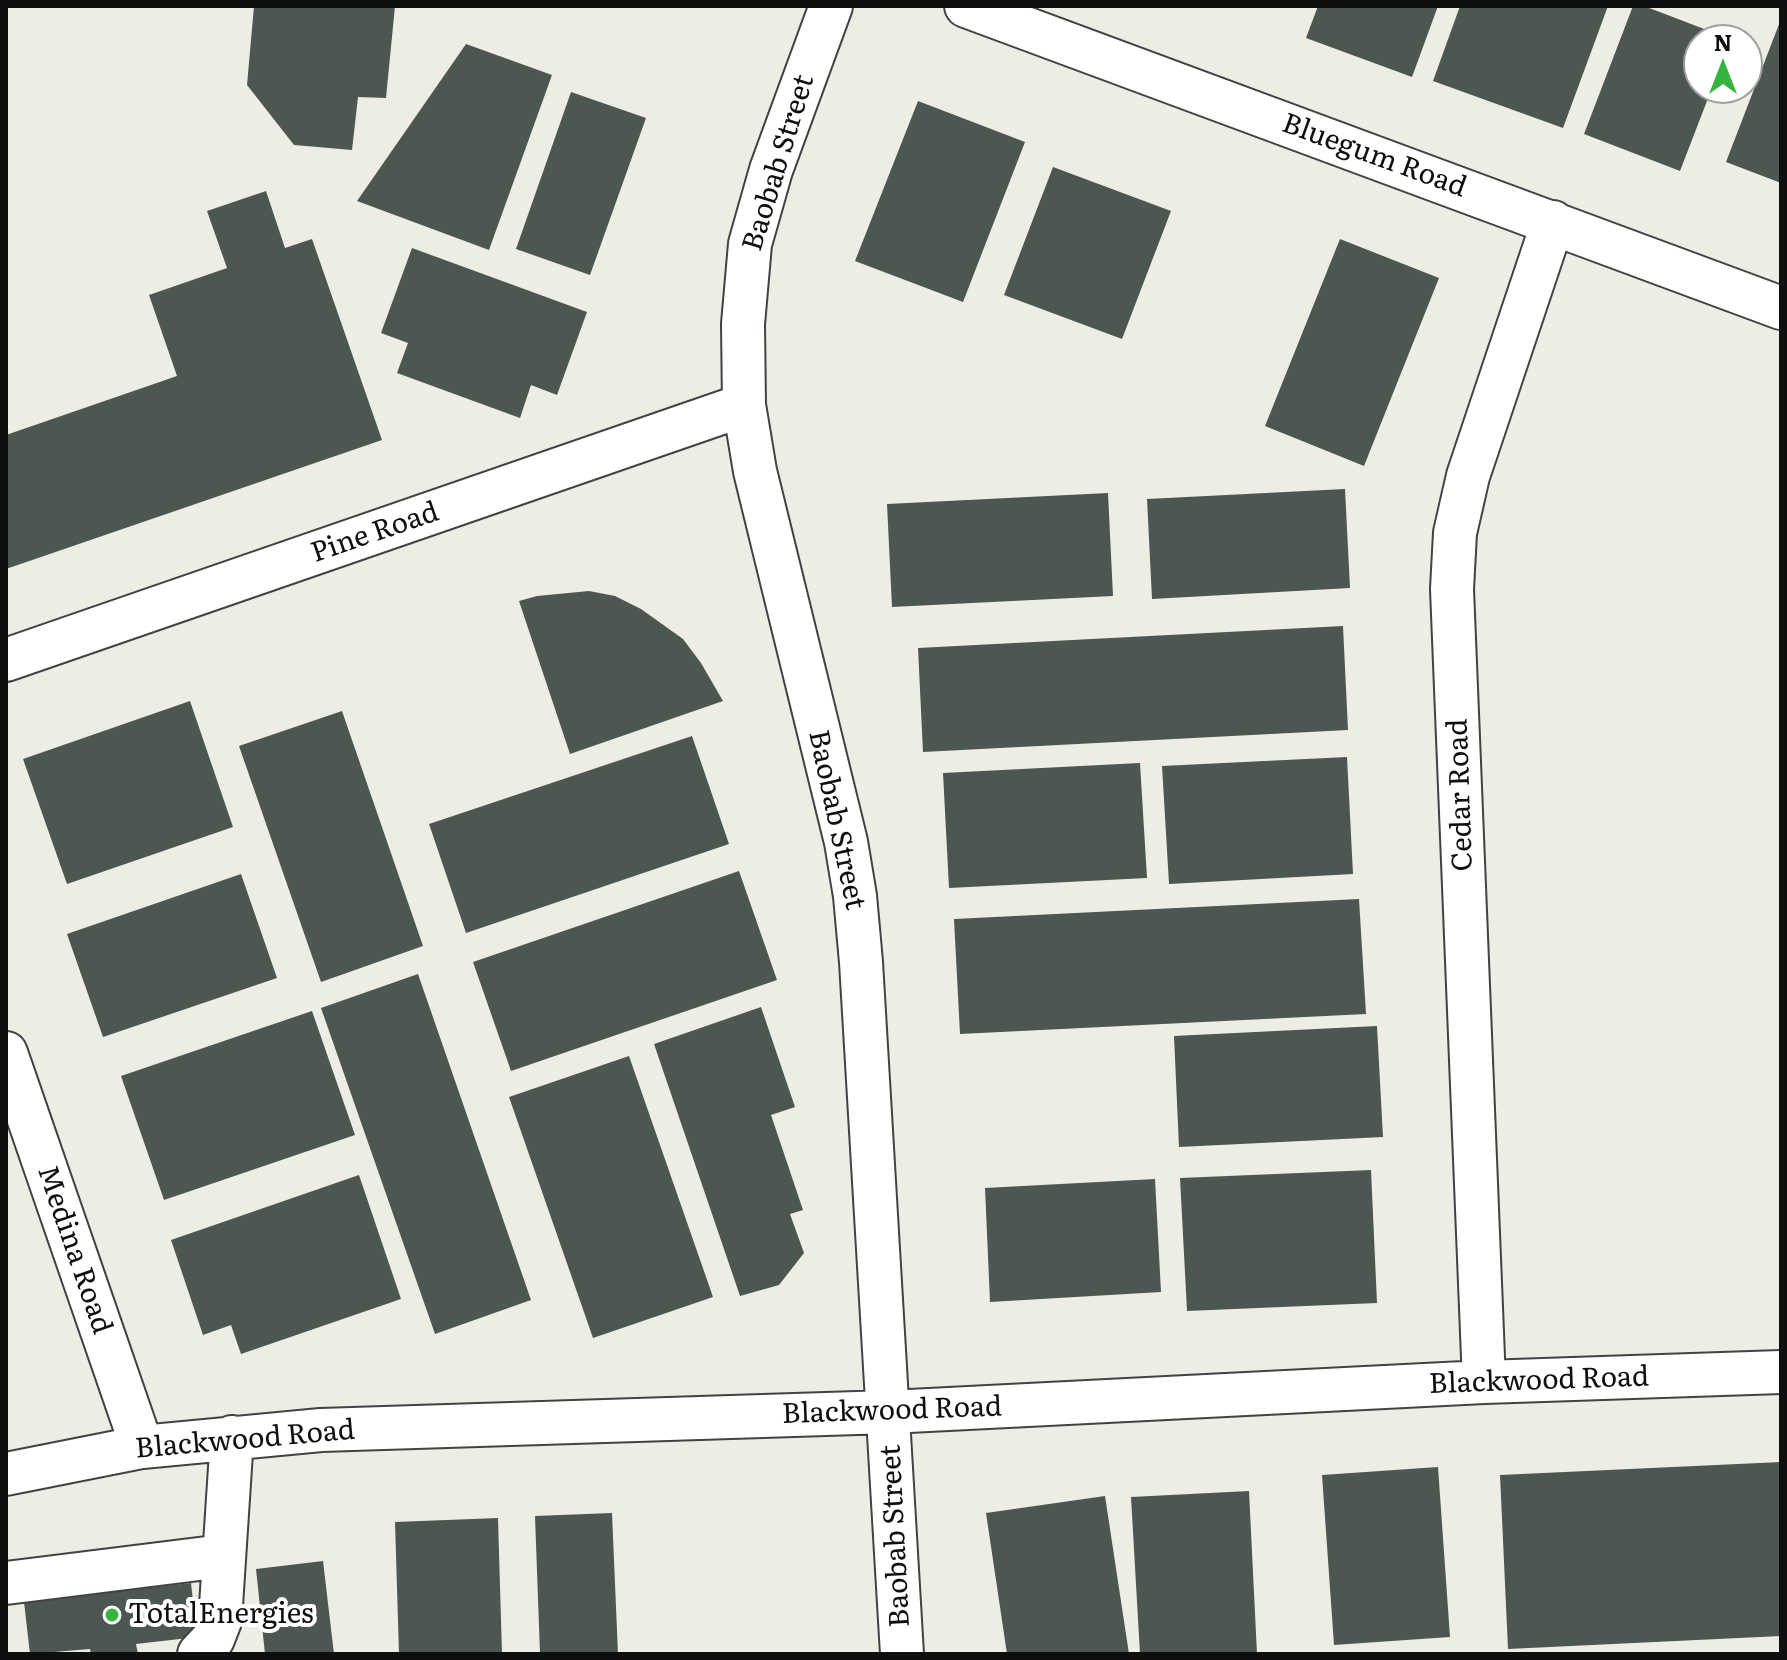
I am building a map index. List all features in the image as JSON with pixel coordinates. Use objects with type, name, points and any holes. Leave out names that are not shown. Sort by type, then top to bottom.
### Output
[{"type":"street","name":"Baobab Street","points":[[831,6],[771,170],[750,244],[743,324],[744,405],[755,471],[846,842],[855,896],[902,1654]]},
{"type":"street","name":"Bluegum Road","points":[[966,6],[1781,308]]},
{"type":"street","name":"Cedar Road","points":[[1484,1382],[1452,589],[1455,533],[1468,476],[1553,222]]},
{"type":"street","name":"Pine Road","points":[[6,660],[744,405]]},
{"type":"street","name":"Medina Road","points":[[6,1053],[142,1447]]},
{"type":"street","name":"Blackwood Road","points":[[6,1474],[142,1447],[337,1430],[889,1412],[1484,1382],[1781,1372]]},
{"type":"street","points":[[199,1654],[213,1639],[220,1621],[232,1437]]},
{"type":"street","points":[[6,1583],[223,1556]]},
{"type":"shaded area","points":[[6,6],[1781,6],[1781,1654],[6,1654]]},
{"type":"building","points":[[254,6],[395,6],[386,98],[358,97],[352,150],[294,145],[247,85]]},
{"type":"building","points":[[1318,6],[1438,6],[1412,77],[1306,38]]},
{"type":"building","points":[[1460,6],[1608,6],[1563,128],[1433,81]]},
{"type":"building","points":[[1633,6],[1644,6],[1691,24],[1683,24],[1683,104],[1706,104],[1680,171],[1584,134]]},
{"type":"building","points":[[1781,19],[1781,183],[1726,162],[1748,104],[1763,104],[1763,66]]},
{"type":"building","points":[[466,44],[552,75],[489,250],[357,201]]},
{"type":"building","points":[[571,92],[646,118],[590,275],[516,249]]},
{"type":"building","points":[[918,101],[1025,142],[963,302],[855,261]]},
{"type":"building","points":[[1053,167],[1171,211],[1122,339],[1004,295]]},
{"type":"building","points":[[266,191],[285,248],[312,239],[382,440],[6,569],[6,435],[177,376],[149,295],[227,268],[207,211]]},
{"type":"building","points":[[1340,239],[1439,278],[1364,466],[1265,426]]},
{"type":"building","points":[[412,248],[587,312],[557,395],[531,385],[520,418],[397,373],[408,343],[381,333]]},
{"type":"building","points":[[1345,489],[1350,588],[1152,599],[1147,499]]},
{"type":"building","points":[[1108,493],[1113,596],[892,607],[887,504]]},
{"type":"building","points":[[589,591],[615,596],[641,609],[683,639],[723,701],[570,754],[519,601],[537,596]]},
{"type":"building","points":[[1343,626],[1348,730],[923,752],[918,648]]},
{"type":"building","points":[[190,701],[233,827],[67,884],[23,759]]},
{"type":"building","points":[[342,711],[423,946],[321,982],[239,746]]},
{"type":"building","points":[[692,736],[729,844],[466,933],[429,824]]},
{"type":"building","points":[[1347,757],[1353,874],[1169,884],[1162,766]]},
{"type":"building","points":[[1140,763],[1147,878],[949,888],[943,773]]},
{"type":"building","points":[[739,871],[777,980],[511,1071],[473,962]]},
{"type":"building","points":[[241,874],[277,978],[103,1037],[67,934]]},
{"type":"building","points":[[1359,899],[1366,1014],[960,1034],[954,919]]},
{"type":"building","points":[[418,974],[531,1300],[435,1334],[321,1008]]},
{"type":"building","points":[[761,1007],[795,1107],[771,1115],[803,1210],[790,1214],[804,1253],[779,1285],[740,1296],[654,1044]]},
{"type":"building","points":[[312,1011],[355,1135],[164,1200],[121,1076]]},
{"type":"building","points":[[1377,1026],[1383,1137],[1179,1147],[1174,1036]]},
{"type":"building","points":[[629,1056],[713,1297],[593,1338],[509,1097]]},
{"type":"building","points":[[1371,1170],[1377,1303],[1187,1311],[1180,1178]]},
{"type":"building","points":[[359,1175],[401,1299],[241,1354],[231,1325],[203,1335],[171,1240]]},
{"type":"building","points":[[1155,1179],[1161,1292],[990,1302],[985,1188]]},
{"type":"building","points":[[1781,1462],[1781,1636],[1508,1649],[1500,1475]]},
{"type":"building","points":[[1438,1467],[1450,1637],[1334,1645],[1322,1475]]},
{"type":"building","points":[[1249,1491],[1257,1654],[1140,1654],[1131,1497]]},
{"type":"building","points":[[1105,1496],[1129,1654],[1007,1654],[986,1513]]},
{"type":"building","points":[[612,1513],[618,1654],[540,1654],[535,1516]]},
{"type":"building","points":[[498,1518],[502,1654],[399,1654],[395,1522]]},
{"type":"building","points":[[323,1561],[334,1654],[265,1654],[256,1569]]},
{"type":"building","points":[[191,1583],[197,1637],[136,1644],[138,1654],[91,1654],[90,1649],[30,1654],[24,1602]]},
{"type":"place","name":"TotalEnergies","points":[[112,1615]]}]
